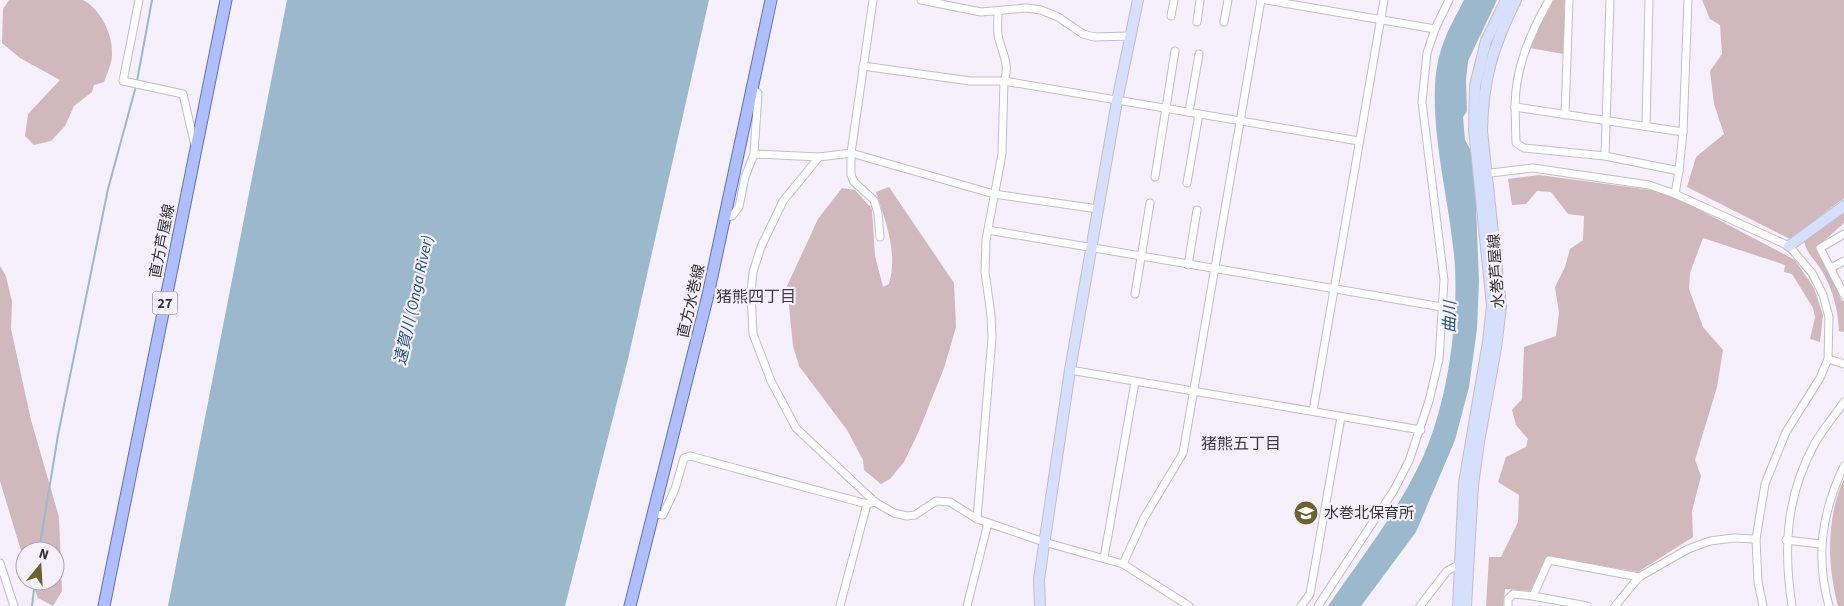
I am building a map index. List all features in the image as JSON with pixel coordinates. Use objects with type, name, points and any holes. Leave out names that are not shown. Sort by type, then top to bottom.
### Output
[{"type":"main road","name":"直方芦屋線","points":[[104,606],[226,0]]},
{"type":"main road","name":"直方水巻線","points":[[630,606],[655,514],[725,218],[771,0]]},
{"type":"main road","points":[[1040,606],[1039,579],[1070,370],[1117,101],[1138,0]]},
{"type":"main road","name":"水巻芦屋線","points":[[1483,174],[1474,130],[1475,86],[1486,41],[1506,0]]},
{"type":"main road","name":"水巻芦屋線","points":[[1466,606],[1464,482],[1468,445],[1488,342],[1492,306],[1483,174],[1483,112],[1489,65],[1503,26],[1516,0]]},
{"type":"main road","points":[[1789,246],[1844,206]]},
{"type":"main road","name":"水巻芦屋線","points":[[1458,606],[1464,563]]},
{"type":"street","points":[[139,0],[123,81],[183,94],[196,149]]},
{"type":"street","points":[[873,0],[851,153],[851,175],[854,182],[874,200],[878,214],[880,237]]},
{"type":"street","points":[[921,0],[981,12],[1026,8],[1041,10],[1058,17],[1083,34],[1094,37],[1130,36]]},
{"type":"street","points":[[1171,16],[1174,0]]},
{"type":"street","points":[[1197,22],[1200,0]]},
{"type":"street","points":[[1224,22],[1228,0]]},
{"type":"street","points":[[1123,564],[1144,518],[1183,453],[1261,0]]},
{"type":"street","points":[[1266,0],[1435,29]]},
{"type":"street","points":[[1313,411],[1384,0]]},
{"type":"street","points":[[1318,606],[1394,490],[1409,461],[1421,430],[1438,360],[1444,280],[1422,102],[1427,54],[1435,29],[1449,0]]},
{"type":"street","points":[[1549,0],[1526,46],[1515,85],[1516,143],[1524,148],[1605,156],[1680,171]]},
{"type":"street","points":[[1565,114],[1569,0]]},
{"type":"street","points":[[1605,156],[1610,0]]},
{"type":"street","points":[[1646,126],[1648,0]]},
{"type":"street","points":[[1674,194],[1680,171],[1683,132],[1688,0]]},
{"type":"street","points":[[978,519],[992,338],[992,315],[985,272],[988,230],[1002,154],[1004,81],[1007,74],[1004,53],[998,35],[998,11]]},
{"type":"street","points":[[1156,177],[1175,51]]},
{"type":"street","points":[[1189,112],[1198,54]]},
{"type":"street","points":[[862,66],[970,81],[1004,81],[1360,142]]},
{"type":"street","points":[[725,218],[732,216],[739,207],[745,177],[754,154],[753,136],[758,93],[753,88]]},
{"type":"street","points":[[1515,107],[1683,132]]},
{"type":"street","points":[[1187,183],[1199,114]]},
{"type":"street","points":[[754,154],[819,156],[851,153],[994,194],[1098,209]]},
{"type":"street","points":[[819,156],[783,202],[761,247],[753,272],[751,293],[753,334],[771,381],[796,428],[871,503]]},
{"type":"street","points":[[1483,174],[1533,168],[1649,185],[1674,194],[1789,246],[1812,273],[1824,295],[1829,317],[1828,358],[1820,378],[1790,424],[1774,456],[1765,484],[1756,540],[1758,582],[1763,606]]},
{"type":"street","points":[[1135,294],[1150,203]]},
{"type":"street","points":[[1188,265],[1197,210]]},
{"type":"street","points":[[988,230],[1442,307]]},
{"type":"street","points":[[1844,234],[1820,248],[1844,295]]},
{"type":"street","points":[[1831,268],[1844,261]]},
{"type":"street","points":[[1828,358],[1844,364]]},
{"type":"street","points":[[1070,370],[1421,430]]},
{"type":"street","points":[[1104,558],[1136,382]]},
{"type":"street","points":[[1792,606],[1786,569],[1788,520],[1799,480],[1815,442],[1844,402]]},
{"type":"street","points":[[1301,606],[1310,594],[1341,417]]},
{"type":"street","points":[[655,514],[663,515],[675,489],[684,458],[690,456],[871,503],[894,513],[907,516],[915,515],[936,501],[950,502],[988,523],[1044,542],[1123,564],[1189,606]]},
{"type":"street","points":[[1829,606],[1822,574],[1820,544],[1827,509],[1844,466]]},
{"type":"street","points":[[840,606],[871,503]]},
{"type":"street","points":[[967,606],[988,523]]},
{"type":"street","points":[[1615,606],[1639,577],[1688,550],[1710,541],[1733,538],[1756,540]]},
{"type":"street","points":[[1786,540],[1820,544]]},
{"type":"street","points":[[1533,596],[1549,560],[1639,577]]},
{"type":"street","points":[[0,563],[14,606]]},
{"type":"street","points":[[1420,606],[1446,571],[1464,563]]},
{"type":"street","points":[[1508,606],[1508,599],[1513,594],[1587,606]]},
{"type":"shaded area","points":[[9,0],[83,0],[95,10],[105,23],[112,47],[112,58],[104,82],[94,85],[92,92],[74,106],[65,126],[51,141],[34,145],[25,136],[28,114],[60,80],[20,58],[2,43],[3,9]]},
{"type":"shaded area","points":[[1554,0],[1565,0],[1563,54],[1530,48]]},
{"type":"shaded area","points":[[1702,0],[1844,0],[1844,198],[1790,239],[1687,187],[1696,157],[1724,134],[1714,104],[1710,71],[1722,54],[1720,25],[1710,19]]},
{"type":"shaded area","points":[[1539,175],[1651,190],[1677,198],[1795,260],[1814,288],[1823,315],[1820,342],[1810,339],[1815,317],[1813,308],[1792,274],[1784,272],[1785,265],[1703,238],[1690,273],[1689,289],[1703,327],[1723,350],[1717,387],[1695,460],[1701,476],[1692,511],[1693,537],[1638,572],[1547,556],[1530,591],[1505,589],[1503,606],[1486,606],[1489,557],[1501,557],[1518,522],[1519,495],[1498,482],[1506,457],[1526,447],[1528,439],[1516,425],[1512,410],[1522,399],[1524,347],[1556,336],[1559,313],[1555,287],[1565,267],[1570,249],[1583,240],[1584,216],[1568,214],[1551,192],[1537,191],[1526,204],[1512,205],[1508,179]]},
{"type":"shaded area","points":[[889,187],[954,283],[956,327],[944,368],[918,433],[904,462],[890,479],[881,484],[864,470],[863,460],[847,430],[799,366],[793,346],[787,286],[818,219],[842,188],[855,190],[872,209],[875,256],[883,287],[889,284],[892,261],[890,238],[876,192]]},
{"type":"shaded area","points":[[1844,212],[1844,223],[1816,248],[1833,278],[1841,300],[1844,301],[1844,332],[1839,331],[1836,307],[1829,285],[1805,246],[1804,241]]},
{"type":"shaded area","points":[[0,266],[6,276],[12,302],[11,329],[31,420],[59,517],[60,541],[18,541],[0,481]]},
{"type":"shaded area","points":[[1844,479],[1844,606],[1838,606],[1830,558],[1830,542],[1834,510]]},
{"type":"shaded area","points":[[35,591],[62,591],[53,606],[38,598]]},
{"type":"water","name":"遠賀川 (Onga River)","points":[[287,0],[709,0],[628,359],[565,606],[168,606]]},
{"type":"water","points":[[1464,0],[1497,0],[1468,61],[1466,79],[1467,111],[1463,117],[1465,140],[1474,156],[1479,281],[1477,329],[1469,387],[1455,440],[1416,532],[1361,606],[1328,606],[1403,496],[1423,457],[1439,413],[1453,339],[1455,268],[1453,242],[1439,154],[1435,95],[1437,68],[1443,44]]},
{"type":"waterway","points":[[137,81],[152,0]]},
{"type":"waterway","points":[[41,541],[58,435],[108,189],[136,86]]},
{"type":"waterway","points":[[32,606],[34,591]]},
{"type":"place","name":"水巻北保育所","points":[[1306,513]]},
{"type":"district","name":"猪熊四丁目","points":[[756,296]]},
{"type":"district","name":"猪熊五丁目","points":[[1241,443]]},
{"type":"water label","name":"曲川","points":[[1449,317]]}]
